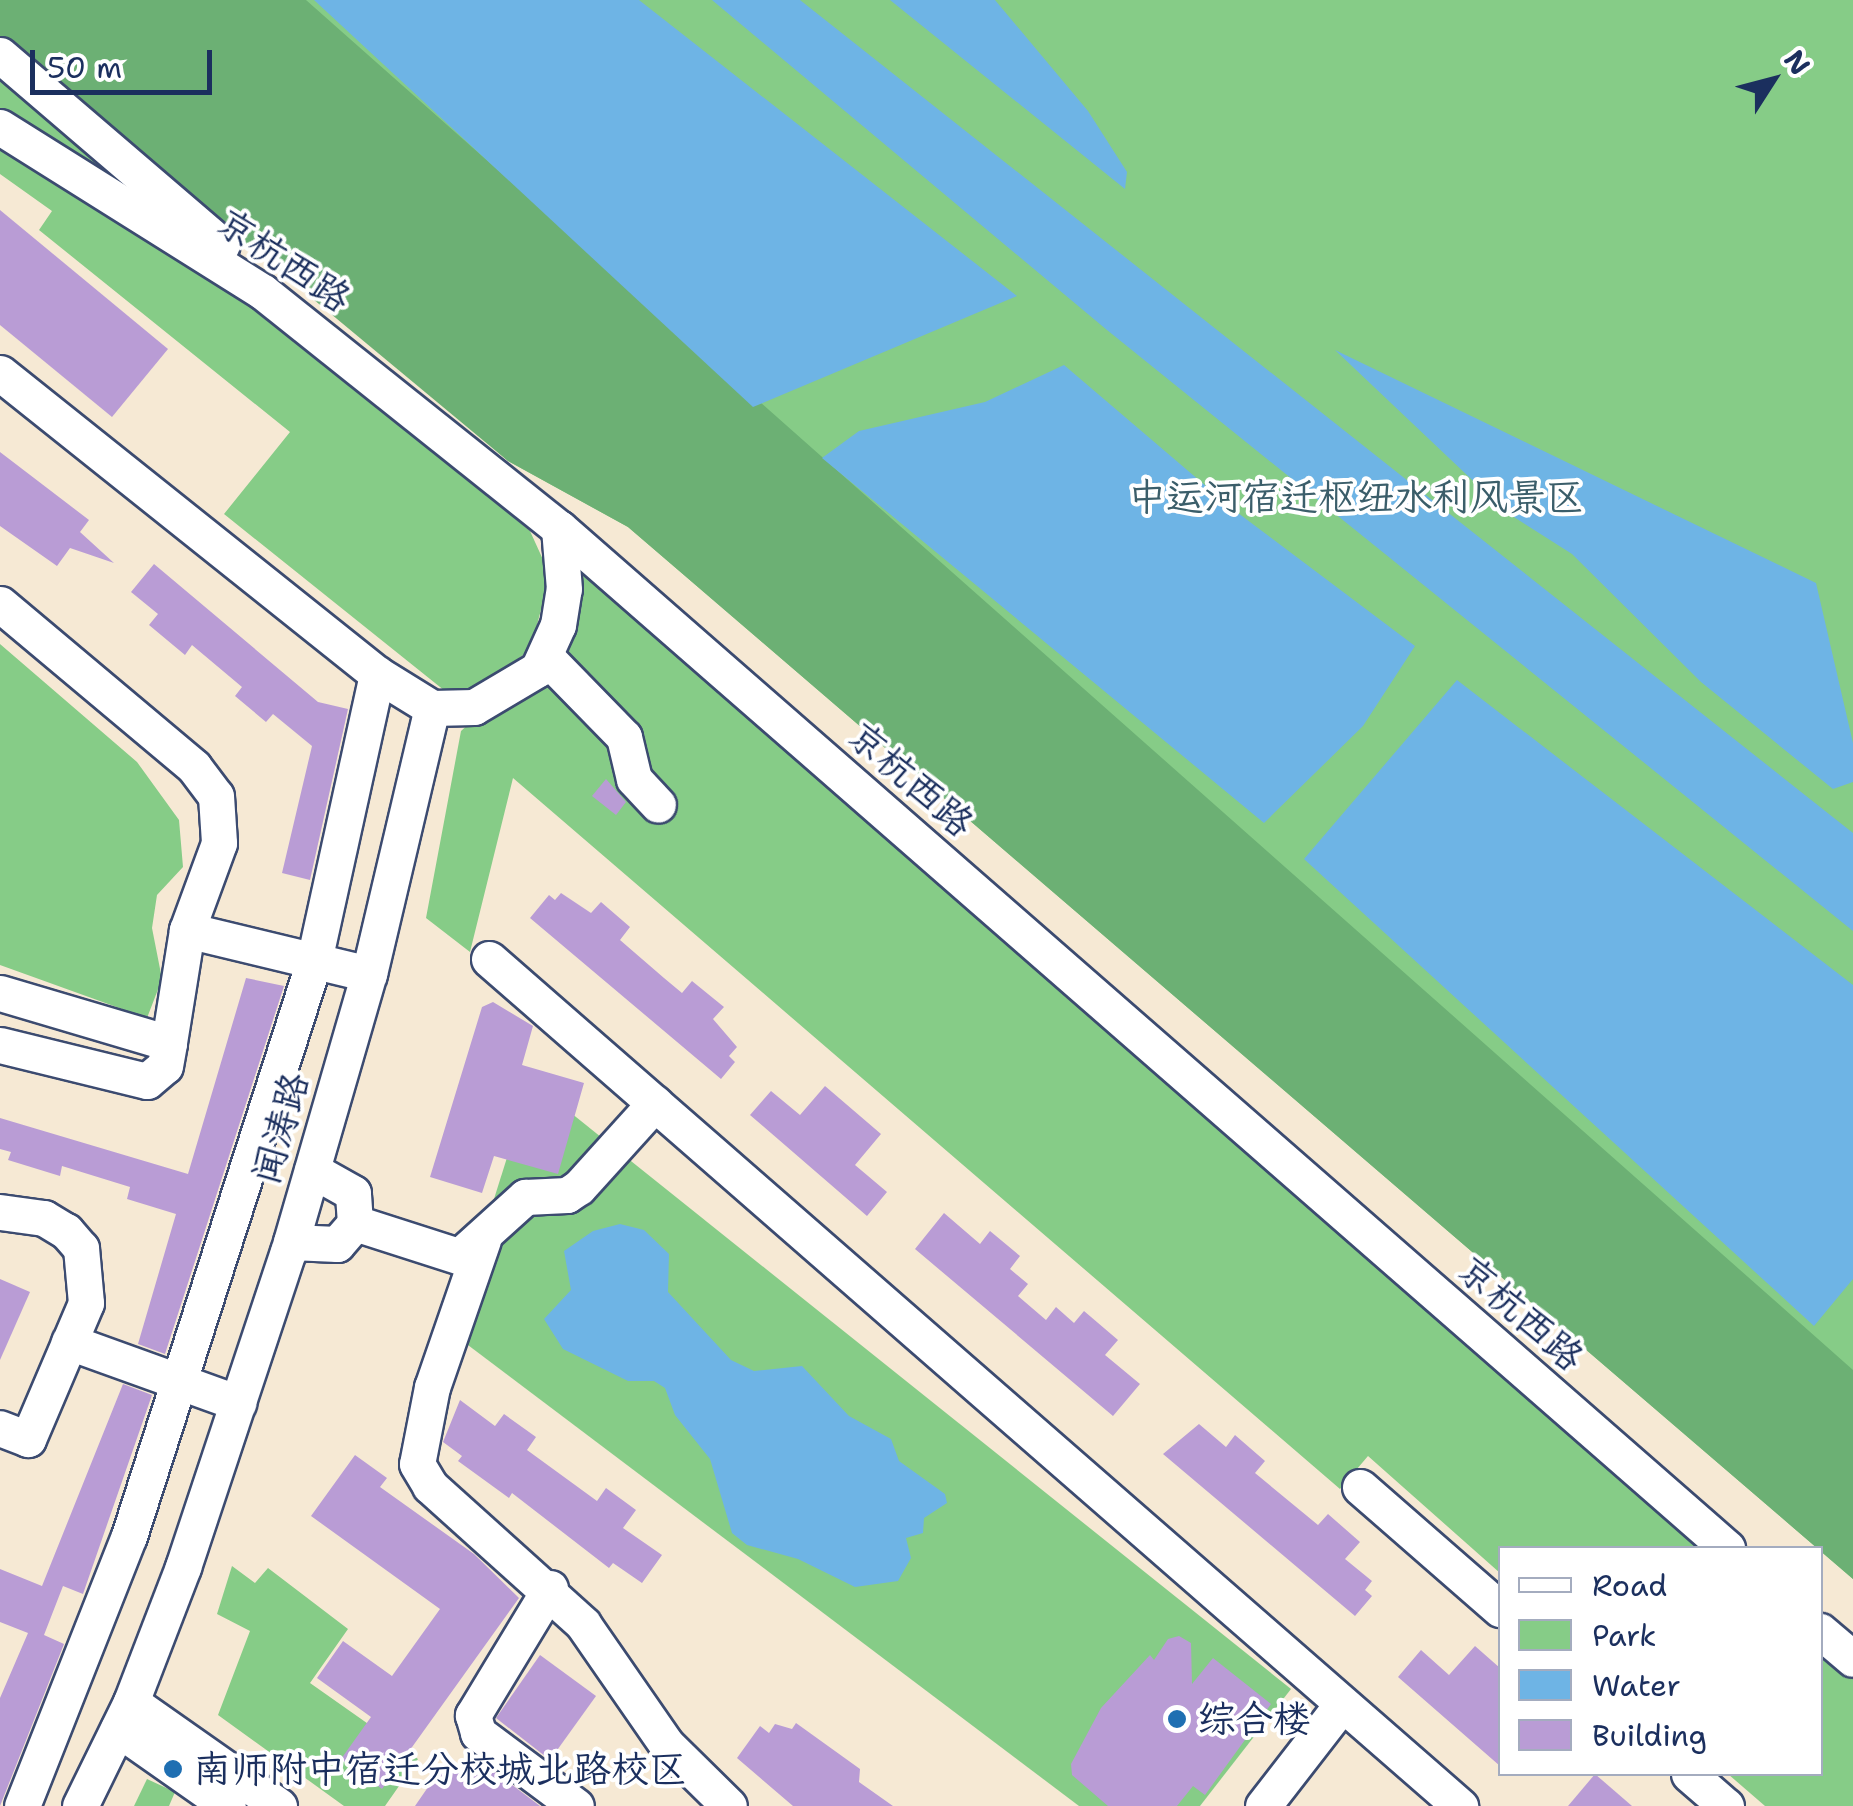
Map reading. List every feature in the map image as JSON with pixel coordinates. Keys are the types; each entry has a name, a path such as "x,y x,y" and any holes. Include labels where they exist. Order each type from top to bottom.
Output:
{"street":[{"path":"0,55 347,354"},
{"name":"京杭西路","path":"0,127 263,292 347,354 559,528 1724,1546"},
{"path":"0,373 377,674 432,708 474,707 498,696 545,656 564,588 559,528"},
{"path":"0,604 194,767 216,796 219,844 187,930 165,1066 148,1081 0,1046"},
{"path":"545,656 624,736 634,778 658,804"},
{"path":"22,1806 129,1536 314,961 377,674"},
{"name":"闻涛路","path":"80,1806 124,1716 238,1403 291,1242 369,974 432,708"},
{"path":"187,930 369,974"},
{"path":"488,958 1460,1806"},
{"path":"0,992 170,1042"},
{"path":"655,1104 579,1187 567,1195 519,1183 470,1248 462,1300 418,1435 417,1464 430,1486 550,1588 584,1624 666,1744 729,1806"},
{"path":"291,1242 337,1244 355,1223 357,1203 349,1188 312,1170"},
{"path":"0,1212 44,1218 80,1248 86,1303 28,1439 0,1428"},
{"path":"355,1223 470,1248"},
{"path":"69,1342 238,1403"},
{"path":"1360,1487 1498,1607"},
{"path":"550,1588 473,1715 478,1732 576,1806"},
{"path":"1823,1634 1853,1659"},
{"path":"1263,1806 1342,1704"},
{"path":"124,1716 228,1806"},
{"path":"124,1716 279,1806"},
{"path":"1691,1776 1726,1806"}],"green space":[{"name":"中运河宿迁枢纽水利风景区","path":"0,0 1853,0 1853,1579 1823,1553 1823,1546 1815,1546 628,527 508,461"},
{"path":"0,0 306,0 1853,1370 1853,1579 1823,1553 1823,1546 1815,1546 628,527 508,461 0,39"},
{"path":"0,70 227,257 0,119"},
{"path":"0,147 320,352 530,531 550,575 531,648 495,679 450,695 224,514 290,432 39,230 52,211 0,174"},
{"path":"581,573 1702,1546 1498,1546 1498,1571 1368,1456 1340,1489 513,778 470,952 426,918 461,731 572,631"},
{"path":"0,644 137,762 179,820 183,867 157,895 152,928 162,979 147,1018 0,965"},
{"path":"531,1081 1291,1689 1200,1806 1079,1806 452,1333"},
{"path":"232,1566 255,1583 268,1568 348,1629 310,1683 418,1759 385,1806 344,1806 218,1715 250,1631 217,1614"},
{"path":"1823,1651 1853,1678 1853,1806 1765,1806 1730,1776 1823,1776"},
{"path":"147,1779 175,1792 169,1806 134,1806"}],"water":[{"path":"314,0 639,0 1017,296 753,407"},
{"path":"712,0 800,0 1853,833 1853,931 1107,330"},
{"path":"890,0 995,0 1088,111 1127,172 1125,189"},
{"path":"1335,350 1816,583 1853,743 1853,782 1833,789 1701,682 1572,554 1506,512"},
{"path":"1064,365 1234,510 1415,646 1363,726 1264,823 822,458 859,431 985,402"},
{"path":"1457,680 1853,985 1853,1279 1814,1326 1304,859"},
{"path":"620,1224 644,1230 669,1254 668,1292 731,1360 754,1371 802,1366 849,1416 891,1439 899,1461 945,1494 947,1503 924,1518 923,1533 906,1538 911,1558 898,1581 855,1587 798,1559 747,1545 732,1533 710,1459 675,1415 665,1388 654,1381 628,1381 563,1349 544,1319 571,1290 564,1251 593,1231"}],"building":[{"path":"0,210 168,349 112,417 0,325"},
{"path":"0,452 89,520 80,532 114,563 70,548 57,566 0,526"},
{"path":"154,564 318,702 348,709 310,880 282,873 312,746 273,714 266,722 235,696 242,687 192,645 185,655 149,625 158,614 131,592"},
{"path":"606,779 626,802 616,815 592,796"},
{"path":"561,893 591,913 601,902 630,927 620,940 664,978 682,993 692,981 724,1007 713,1019 737,1047 729,1056 735,1062 721,1079 530,918 549,895 555,900"},
{"path":"246,978 284,986 165,1354 138,1344 176,1214 127,1199 130,1187 62,1166 60,1176 8,1160 11,1152 0,1149 0,1118 188,1174"},
{"path":"493,1002 533,1026 522,1065 584,1083 558,1174 494,1156 482,1193 430,1177 482,1007"},
{"path":"825,1086 881,1134 855,1165 887,1192 867,1216 750,1115 771,1091 800,1115"},
{"path":"944,1213 980,1244 990,1231 1020,1256 1010,1269 1028,1284 1018,1296 1046,1320 1056,1307 1074,1323 1084,1311 1118,1340 1105,1355 1140,1384 1113,1416 915,1249"},
{"path":"0,1279 30,1292 0,1360"},
{"path":"123,1384 152,1395 83,1594 63,1586 44,1635 64,1644 0,1806 0,1698 28,1633 0,1622 0,1569 42,1586"},
{"path":"460,1400 495,1426 504,1414 536,1437 527,1450 597,1501 606,1488 636,1510 623,1528 662,1555 642,1583 613,1563 609,1568 512,1493 509,1498 458,1461 462,1456 443,1442"},
{"path":"1199,1424 1226,1447 1235,1435 1265,1461 1255,1473 1318,1525 1328,1514 1360,1542 1345,1559 1372,1581 1365,1590 1372,1596 1355,1616 1163,1454"},
{"path":"355,1455 387,1478 380,1487 474,1554 519,1598 382,1789 341,1759 371,1717 317,1678 343,1641 392,1676 440,1609 311,1516"},
{"name":"综合楼","path":"1179,1636 1191,1643 1192,1684 1213,1658 1271,1704 1205,1795 1193,1786 1177,1806 1108,1806 1072,1775 1071,1764 1101,1708 1150,1655 1154,1660 1168,1639"},
{"path":"1475,1646 1498,1666 1498,1764 1398,1677 1421,1650 1449,1675"},
{"path":"540,1655 596,1696 550,1760 496,1718"},
{"path":"796,1723 860,1769 859,1782 893,1806 793,1806 737,1758 760,1726 769,1733 775,1724 792,1729"},
{"path":"446,1761 479,1770 483,1763 540,1806 415,1806"},
{"path":"1597,1776 1632,1806 1568,1806"}],"place":[{"name":"综合楼","path":"1177,1719"},
{"name":"南师附中宿迁分校城北路校区","path":"173,1769"}]}
